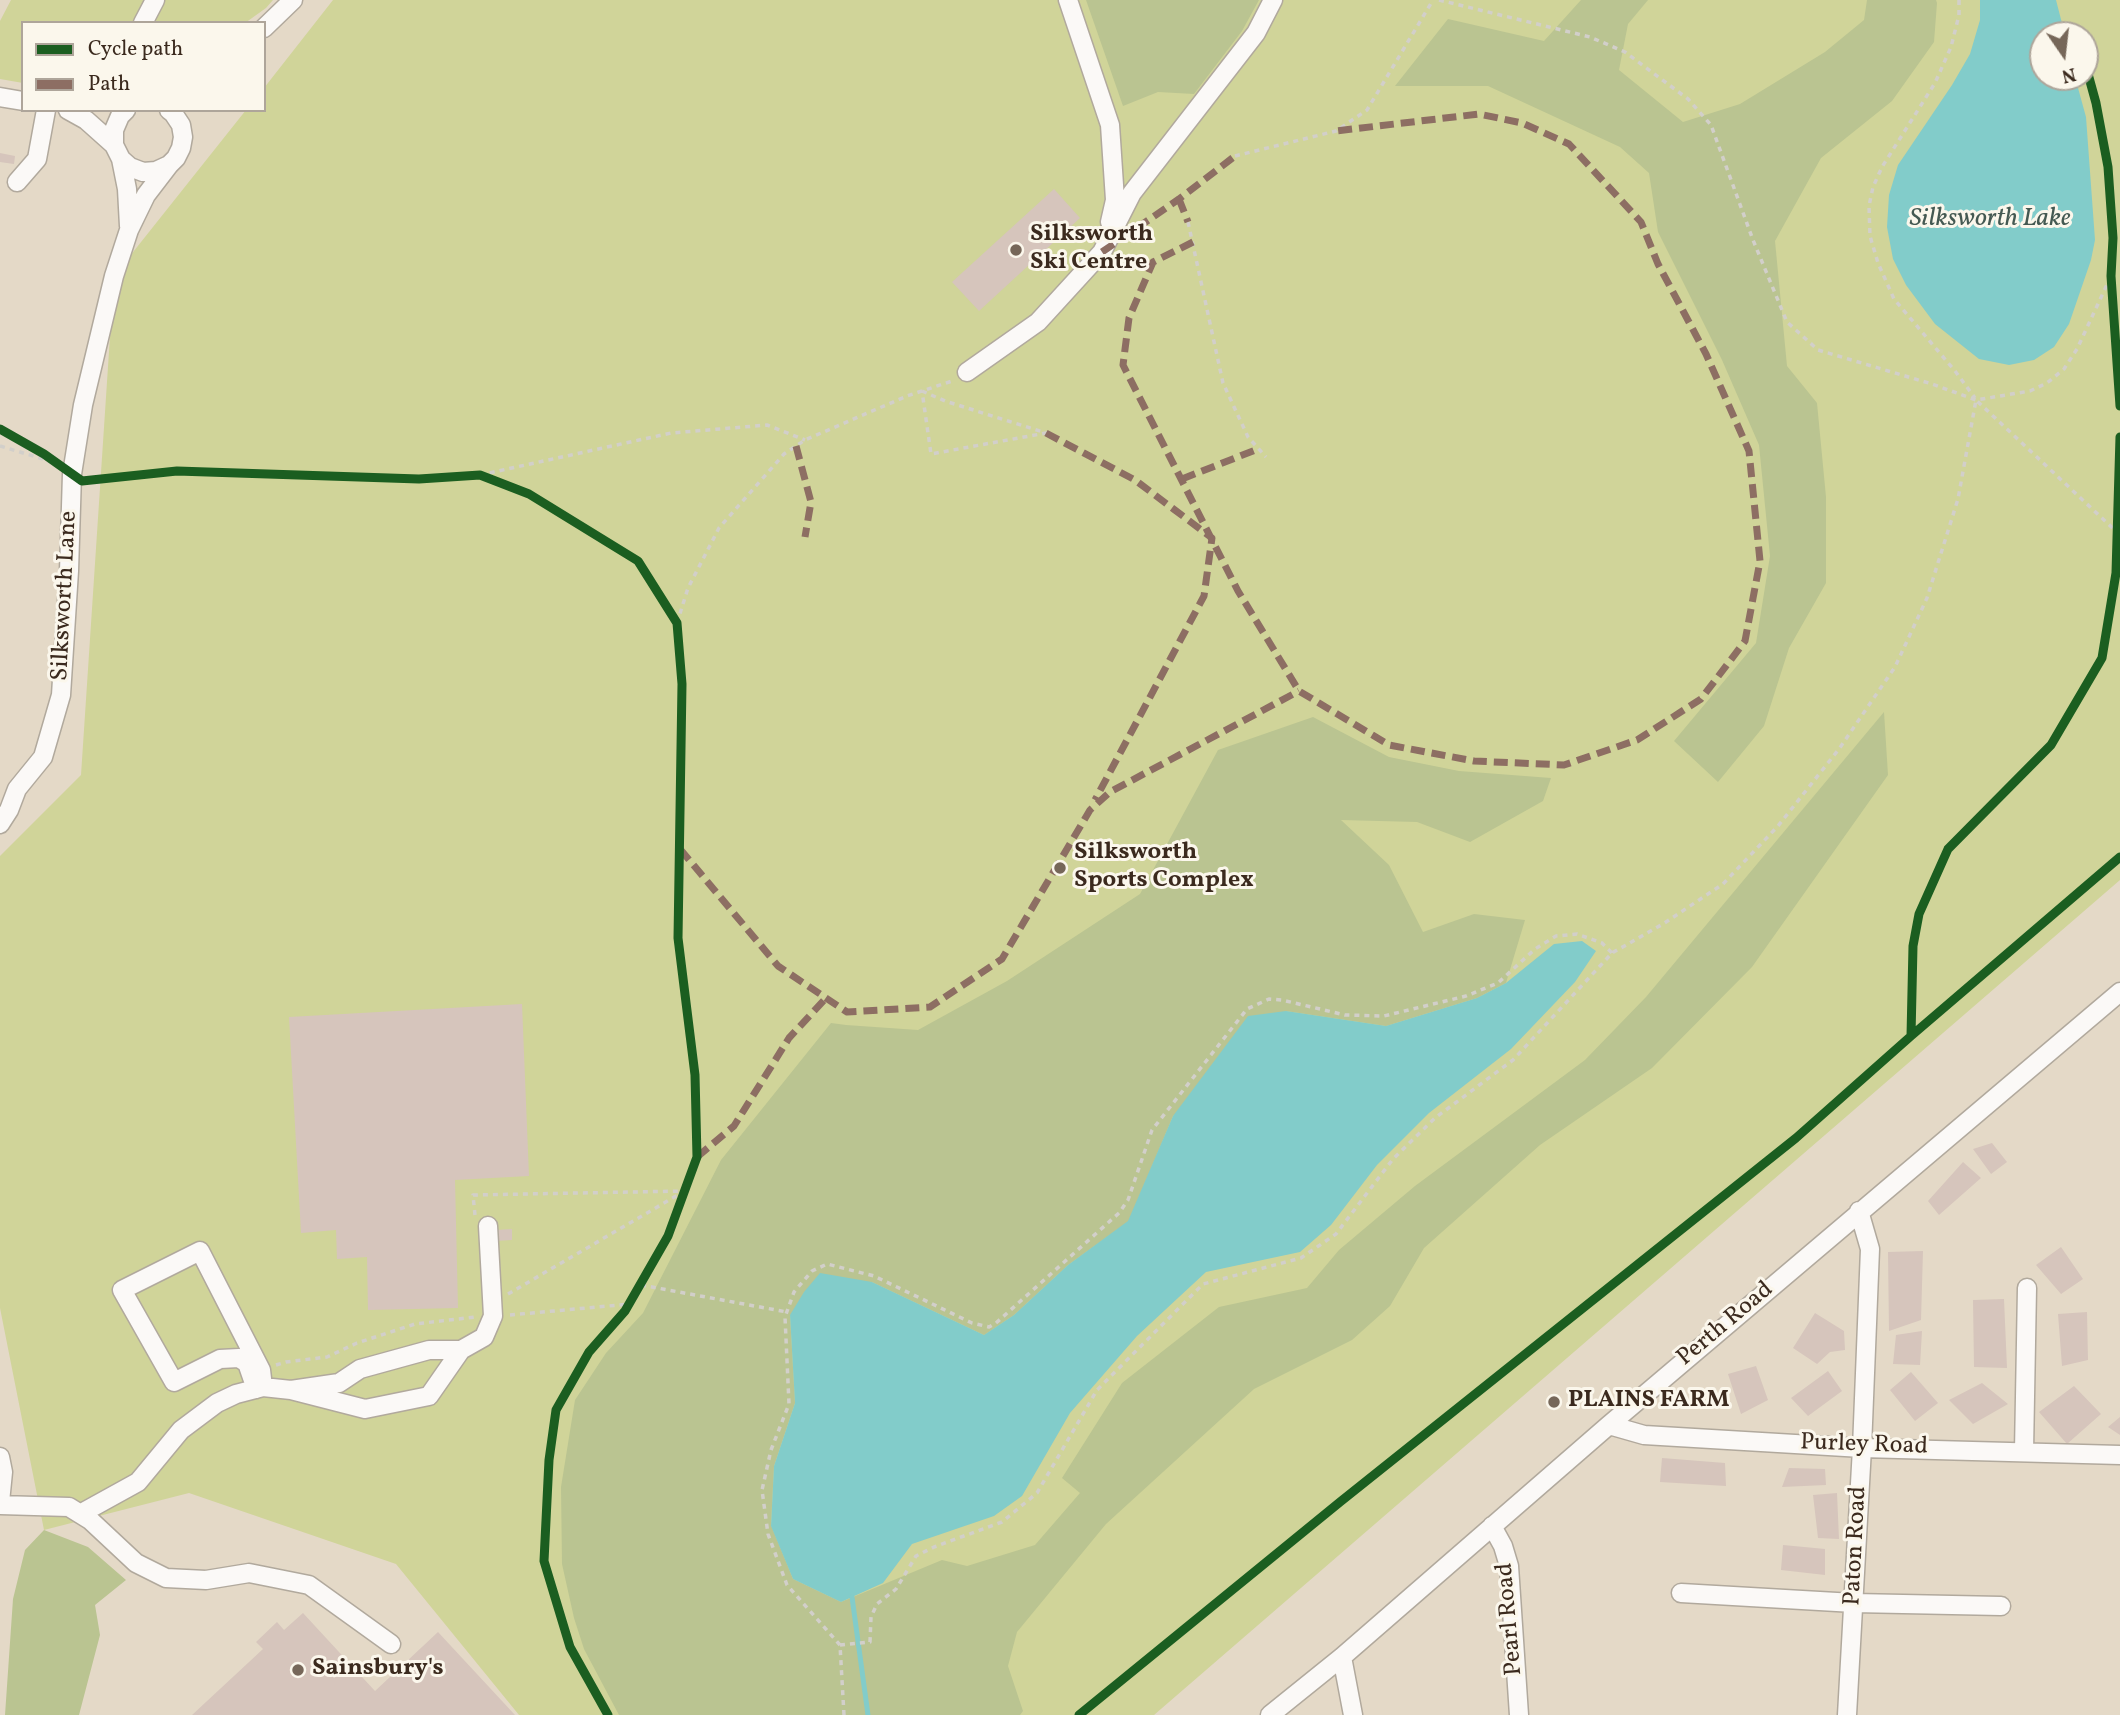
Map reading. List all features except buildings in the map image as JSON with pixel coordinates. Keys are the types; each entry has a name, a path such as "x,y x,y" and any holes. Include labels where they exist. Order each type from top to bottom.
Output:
{"street":[{"path":"144,21 155,0"},
{"path":"266,26 293,0"},
{"path":"1068,0 1110,125 1115,200 1102,252"},
{"path":"967,372 1038,322 1102,252 1132,193 1256,33 1273,0"},
{"path":"0,97 21,101"},
{"path":"17,182 37,159 46,112"},
{"path":"72,112 86,120 130,167 143,172 156,171 169,165"},
{"name":"Silksworth Lane","path":"124,112 114,130 127,189 129,230"},
{"name":"Silksworth Lane","path":"0,824 9,810 8,791 43,757 61,695 72,474 86,392 114,276 129,230 146,195 181,148 184,118"},
{"name":"Perth Road","path":"1270,1715 1342,1657 1859,1211 2120,992"},
{"name":"Paton Road","path":"1847,1715 1870,1249 1859,1211"},
{"path":"80,1514 138,1482 181,1430 217,1403 260,1382 365,1409 429,1396 461,1350 484,1337 493,1310 488,1226"},
{"path":"200,1251 260,1382 247,1363 239,1358 219,1359 174,1382 122,1290 200,1251"},
{"path":"2024,1451 2027,1288"},
{"path":"291,1390 339,1383 360,1369 429,1350 461,1350"},
{"name":"Purley Road","path":"1609,1425 1644,1435 1862,1448 2120,1455"},
{"path":"0,1457 3,1472 0,1503 69,1507 90,1520 136,1563 166,1578 206,1580 249,1573 270,1575 309,1585 391,1644"},
{"name":"Pearl Road","path":"1492,1525 1503,1546 1509,1566 1519,1715"},
{"path":"1681,1593 1854,1603 2001,1606"},
{"path":"1342,1657 1353,1715"}],"path":[{"path":"1235,156 1336,131 1367,110 1433,0"},
{"path":"1439,0 1590,37 1625,52 1688,99 1711,125 1787,323 1818,350 1933,384 1976,400 2030,391 2047,383 2064,369 2077,349 2111,276"},
{"path":"1959,0 1959,15 1951,47 1935,83 1882,167 1873,187 1869,206 1870,236 1878,264 1894,299 1955,370 1976,400 2118,537"},
{"path":"1188,222 1223,383 1248,437 1266,457"},
{"path":"2112,264 2113,303"},
{"path":"678,635 677,623 688,589 719,528 784,454 805,440 952,381 967,372"},
{"path":"922,391 945,401 1046,433 931,454 922,391"},
{"path":"839,1645 870,1642 871,1617 877,1604 896,1589 916,1556 1002,1522 1037,1493 1097,1391 1203,1284 1301,1258 1336,1234 1393,1159 1435,1118 1513,1060 1612,953 1663,924 1723,884 1778,826 1839,749 1895,667 1927,598 1958,499 1976,400"},
{"path":"468,475 480,475 671,433 767,425 805,440"},
{"path":"22,442 53,462"},
{"path":"0,446 53,462"},
{"path":"480,475 492,480"},
{"path":"2117,518 2118,537"},
{"path":"670,612 677,623"},
{"path":"845,1715 839,1645 787,1585 768,1534 762,1490 771,1450 789,1404 785,1317 798,1287 812,1271 827,1264 874,1276 972,1324 996,1324 1119,1213 1128,1200 1152,1130 1247,1009 1269,999 1345,1015 1384,1016 1466,996 1498,983 1535,949 1556,936 1577,934 1602,943 1612,953"},
{"path":"681,1202 689,1180"},
{"path":"488,1226 476,1224 473,1195 685,1191"},
{"path":"493,1310 685,1191"},
{"path":"260,1382 286,1362 327,1357 357,1343 415,1324 467,1317 493,1310 628,1308 648,1273"},
{"path":"641,1285 787,1312"}],"green space":[{"path":"11,0 273,0 248,21 21,21 21,83 0,79 0,21"},
{"name":"Silksworth Sports Complex","path":"333,0 2120,0 2120,880 1154,1715 519,1715 396,1564 189,1493 44,1530 0,1308 0,856 81,775 114,276 244,112 266,112 266,85"},
{"path":"1086,0 1259,0 1242,31 1194,94 1158,92 1123,106"},
{"path":"1581,0 1648,0 1628,24 1619,70 1683,122 1740,104 1825,52 1864,20 1867,0 1936,0 1937,3 1934,42 1892,101 1821,158 1775,241 1787,366 1817,403 1826,497 1826,583 1789,648 1764,726 1718,782 1674,741 1756,643 1770,556 1759,445 1722,360 1658,232 1649,173 1620,147 1488,86 1395,86 1448,19 1544,41"},
{"path":"1884,712 1888,775 1752,967 1652,1068 1540,1145 1424,1248 1390,1306 1352,1340 1254,1389 1106,1524 1017,1632 1008,1666 1023,1711 1020,1715 619,1715 584,1649 562,1564 561,1487 575,1400 606,1353 643,1313 721,1160 831,1023 918,1030 1007,981 1140,894 1218,750 1313,717 1389,757 1459,771 1551,778 1543,801 1470,842 1417,822 1341,820 1389,865 1423,932 1474,914 1525,920 1506,983 1477,998 1386,1026 1286,1011 1173,1116 1129,1221 1068,1265 1014,1315 984,1335 872,1282 790,1315 795,1403 774,1466 771,1525 793,1579 841,1602 942,1560 967,1566 1035,1545 1080,1493 1062,1478 1122,1383 1219,1307 1307,1288 1339,1250 1415,1186 1585,1060 1646,997"},
{"path":"44,1530 88,1547 126,1580 95,1605 100,1635 79,1715 5,1715 13,1599 25,1550"}],"water":[{"name":"Silksworth Lake","path":"1980,0 2056,0 2061,21 2029,21 2029,91 2079,91 2086,117 2095,240 2091,260 2069,324 2054,347 2034,360 2009,365 1979,359 1935,324 1906,285 1893,259 1887,227 1889,195 1898,165 1970,54 1980,20"},
{"path":"1582,941 1596,951 1575,982 1511,1049 1429,1113 1377,1165 1331,1225 1300,1252 1206,1272 1137,1336 1070,1413 1022,1496 994,1516 912,1544 883,1583 841,1602 793,1579 771,1526 774,1466 795,1403 790,1315 820,1273 872,1282 984,1335 1014,1315 1068,1265 1128,1221 1173,1116 1248,1016 1286,1011 1386,1026 1477,998 1506,983 1554,944"}],"waterway":[{"path":"852,1597 868,1715"}],"marked path":[{"path":"1193,242 1153,262 1129,318 1123,365 1238,591 1299,691 1389,745 1474,761 1564,765 1637,740 1701,699 1745,641 1760,561 1749,451 1706,354 1658,264 1641,222 1569,144 1522,123 1479,114 1336,131"},
{"path":"1102,252 1235,156"},
{"path":"1179,199 1188,222"},
{"path":"1046,433 1135,480 1212,538 1204,596 1095,800"},
{"path":"796,446 811,502 805,537"},
{"path":"1182,479 1258,449"},
{"path":"680,849 778,966 847,1012 930,1007 1002,959 1090,810 1110,792 1299,691"},
{"path":"697,1157 734,1126 789,1038 826,998"}],"cycle path":[{"path":"2093,91 2108,167 2113,238 2111,276 2120,406"},
{"path":"0,429 44,454 82,481 177,471 419,479 480,475 529,494 638,561 677,623 682,684 678,938 695,1075 697,1157 668,1236 625,1311 589,1352 556,1410 549,1460 544,1561 570,1647 608,1715"},
{"path":"1911,1036 1913,946 1919,914 1948,849 2051,745 2102,658 2116,573 2120,437"},
{"path":"1079,1715 1340,1502 1796,1138 2120,857"}],"place":[{"name":"Silksworth Ski Centre","path":"1016,250"},
{"name":"Silksworth Sports Complex","path":"1060,868"},
{"name":"PLAINS FARM","path":"1554,1402"},
{"name":"Sainsbury's","path":"298,1670"}]}
